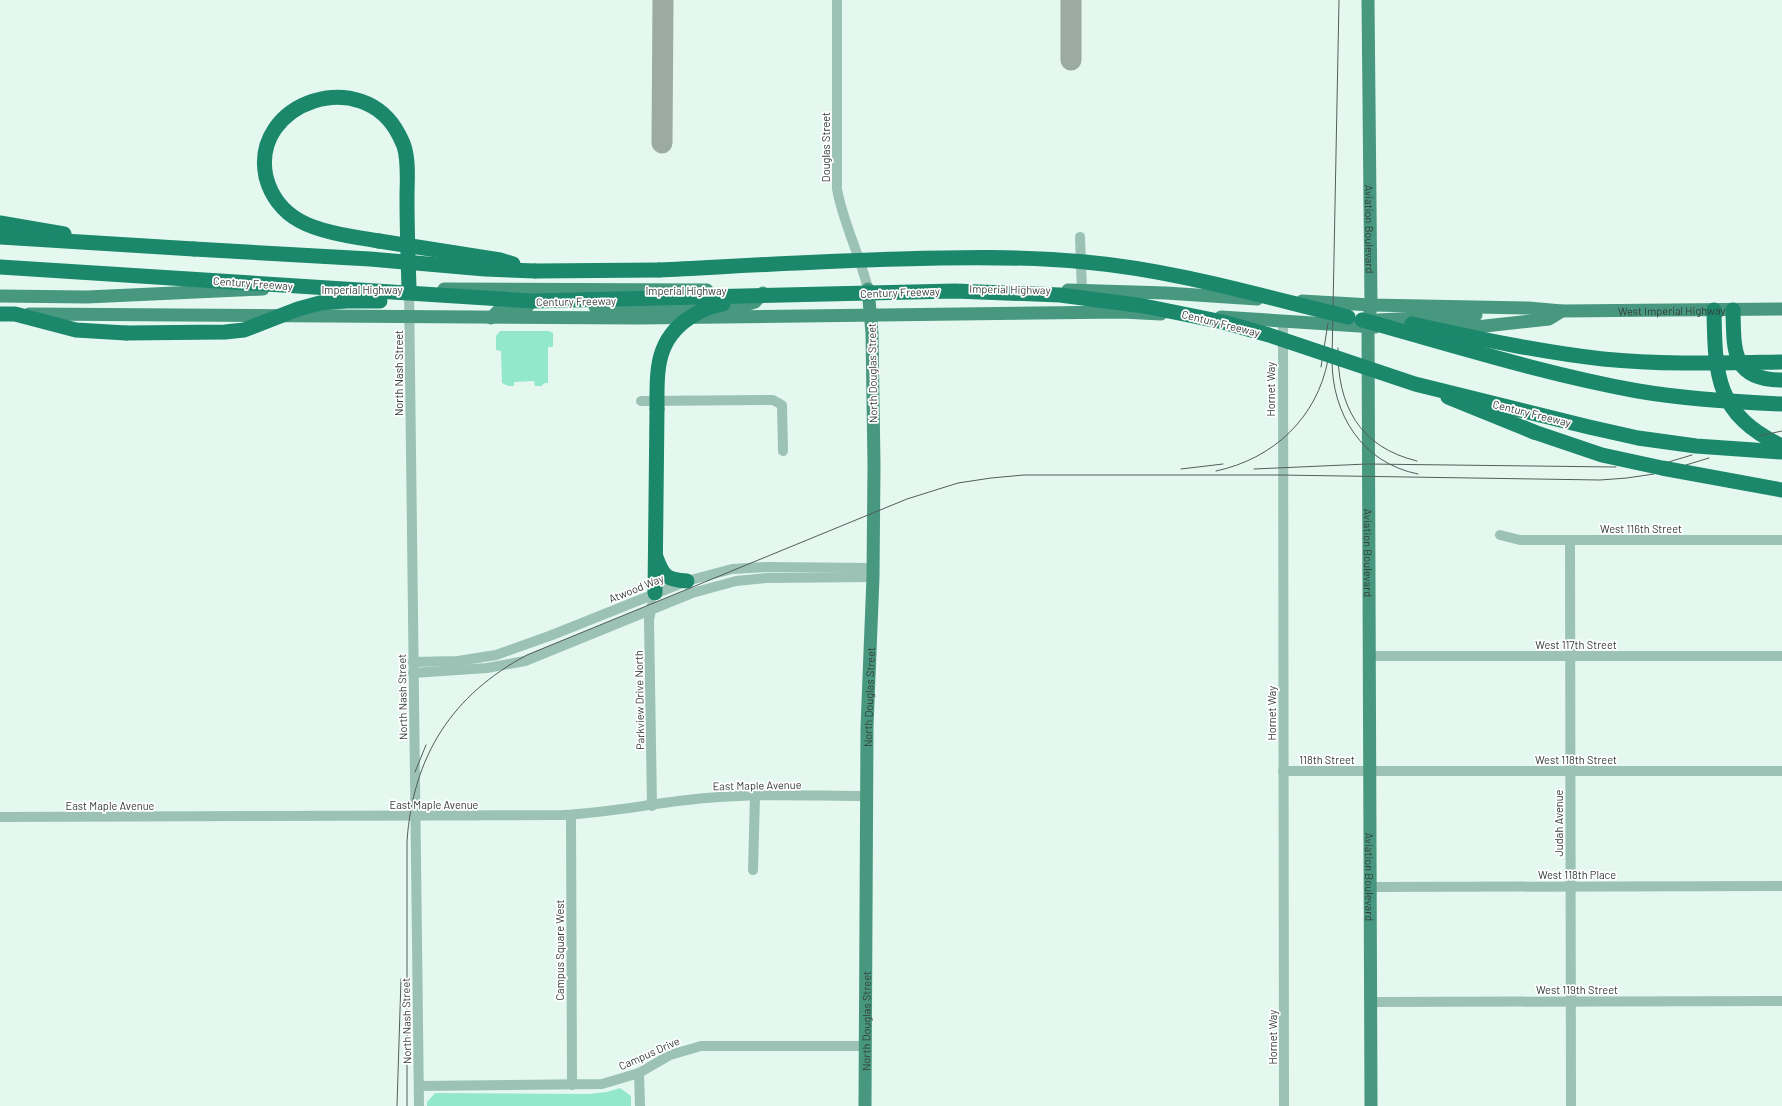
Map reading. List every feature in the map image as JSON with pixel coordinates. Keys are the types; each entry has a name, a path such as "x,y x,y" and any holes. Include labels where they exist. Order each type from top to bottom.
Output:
{"highway":[{"path":"409,288 406,168 404,146 394,126 382,112 367,103 348,98 329,97 308,103 293,111 279,124 269,139 265,155 265,170 268,186 276,200 287,212 300,221 318,228 352,237 500,260 534,271"},
{"path":"0,223 57,232 91,243"},
{"path":"0,237 370,259 485,269 534,271 659,270 834,261 940,258 1036,258 1087,262 1158,272 1211,284 1560,375 1603,384 1682,397 1782,404"},
{"name":"Century Freeway","path":"0,267 532,301 772,293 955,291 1060,295 1104,300 1177,312 1223,322 1269,335 1415,384 1575,424 1638,438 1696,446 1782,448"},
{"path":"655,593 654,567 656,556 657,380 659,361 663,348 679,325 703,308 772,293"},
{"path":"0,314 15,314 76,330 126,333 225,332 244,330 298,309 320,303 347,301 532,301"},
{"path":"1714,310 1717,371 1730,405 1745,423 1760,435 1782,448"},
{"path":"1733,310 1736,355 1743,368 1751,375 1762,378 1782,380"},
{"path":"1365,324 1399,322 1511,345 1604,359 1697,364 1782,362"},
{"path":"1415,384 1534,432 1602,455 1662,468 1782,490"},
{"path":"656,556 661,570 666,576 672,580 687,581"}],"main road":[{"name":"Aviation Boulevard","path":"1368,0 1371,305 1365,324 1371,771 1371,1106"},
{"name":"Imperial Highway","path":"0,296 87,297 271,289 409,288 772,293 868,289 1082,291 1371,305"},
{"name":"North Douglas Street","path":"865,1106 867,727 873,573 874,465 872,315 868,289"},
{"path":"15,314 410,316 491,318 739,306 755,302 772,293"},
{"path":"1078,313 1091,303 1182,300 1209,296"},
{"name":"West Imperial Highway","path":"1371,305 1528,308 1562,311 1782,309"},
{"path":"638,312 872,315 1122,312 1365,324 1378,320 1513,314 1528,308"},
{"name":"West Imperial Highway","path":"1365,324 1456,327 1549,319 1562,311"}],"street":[{"name":"Douglas Street","path":"836,0 837,189 841,210 864,272 868,289"},
{"path":"1080,237 1082,291"},
{"name":"North Nash Street","path":"409,288 419,1106"},
{"path":"638,290 638,312"},
{"name":"Hornet Way","path":"1283,321 1284,1106"},
{"path":"641,401 773,400 782,405 783,452"},
{"name":"West 116th Street","path":"1500,535 1520,540 1782,540"},
{"name":"Judah Avenue","path":"1570,540 1571,1106"},
{"name":"Atwood Way","path":"413,662 458,661 496,655 552,635 687,581 732,569 751,567 873,573"},
{"path":"413,673 487,668 525,661 692,593 717,586 750,579 873,573"},
{"name":"Parkview Drive North","path":"652,806 649,620 655,593"},
{"name":"West 117th Street","path":"1370,656 1782,656"},
{"name":"118th Street","path":"1283,771 1371,771"},
{"name":"West 118th Street","path":"1371,771 1782,771"},
{"path":"753,870 755,796"},
{"name":"East Maple Avenue","path":"0,817 571,815 609,812 704,798 755,796 867,796"},
{"name":"Campus Square West","path":"571,815 572,1085"},
{"name":"West 118th Place","path":"1371,887 1782,886"},
{"name":"West 119th Street","path":"1371,1002 1782,1001"},
{"name":"Campus Drive","path":"419,1086 602,1084 639,1073 670,1055 701,1046 865,1046"},
{"path":"639,1073 640,1106"}],"green space":[{"path":"500,331 549,331 553,333 553,347 548,347 548,383 541,386 535,386 534,381 514,382 514,386 508,386 502,383 501,351 496,350 496,336"},
{"path":"620,1088 631,1096 631,1106 427,1106 427,1102 435,1093 589,1094 607,1092"}],"taxiway":[{"path":"662,143 663,0"},
{"path":"1071,0 1071,60"}],"tram line":[{"path":"1339,0 1332,360 1333,380 1344,417 1354,433 1366,447 1381,459 1398,468 1418,474"},
{"path":"1321,367 1328,323"},
{"path":"1338,348 1342,388 1347,405 1355,421 1366,434 1380,445 1397,454 1417,461"},
{"path":"1216,471 1237,465 1256,457 1274,446 1289,433 1303,417 1314,400 1322,381 1328,360"},
{"path":"1759,436 1782,431"},
{"path":"1665,463 1692,455"},
{"path":"1686,465 1709,458"},
{"path":"1181,469 1223,464"},
{"path":"1254,469 1367,464 1616,467"},
{"path":"407,1106 407,841 411,810 418,782 428,755 441,731 458,709 477,689 501,671 527,655 907,499 958,483 1024,475 1280,475 1600,480 1654,474"},
{"path":"415,772 426,745"},
{"path":"397,1106 401,979"}]}
